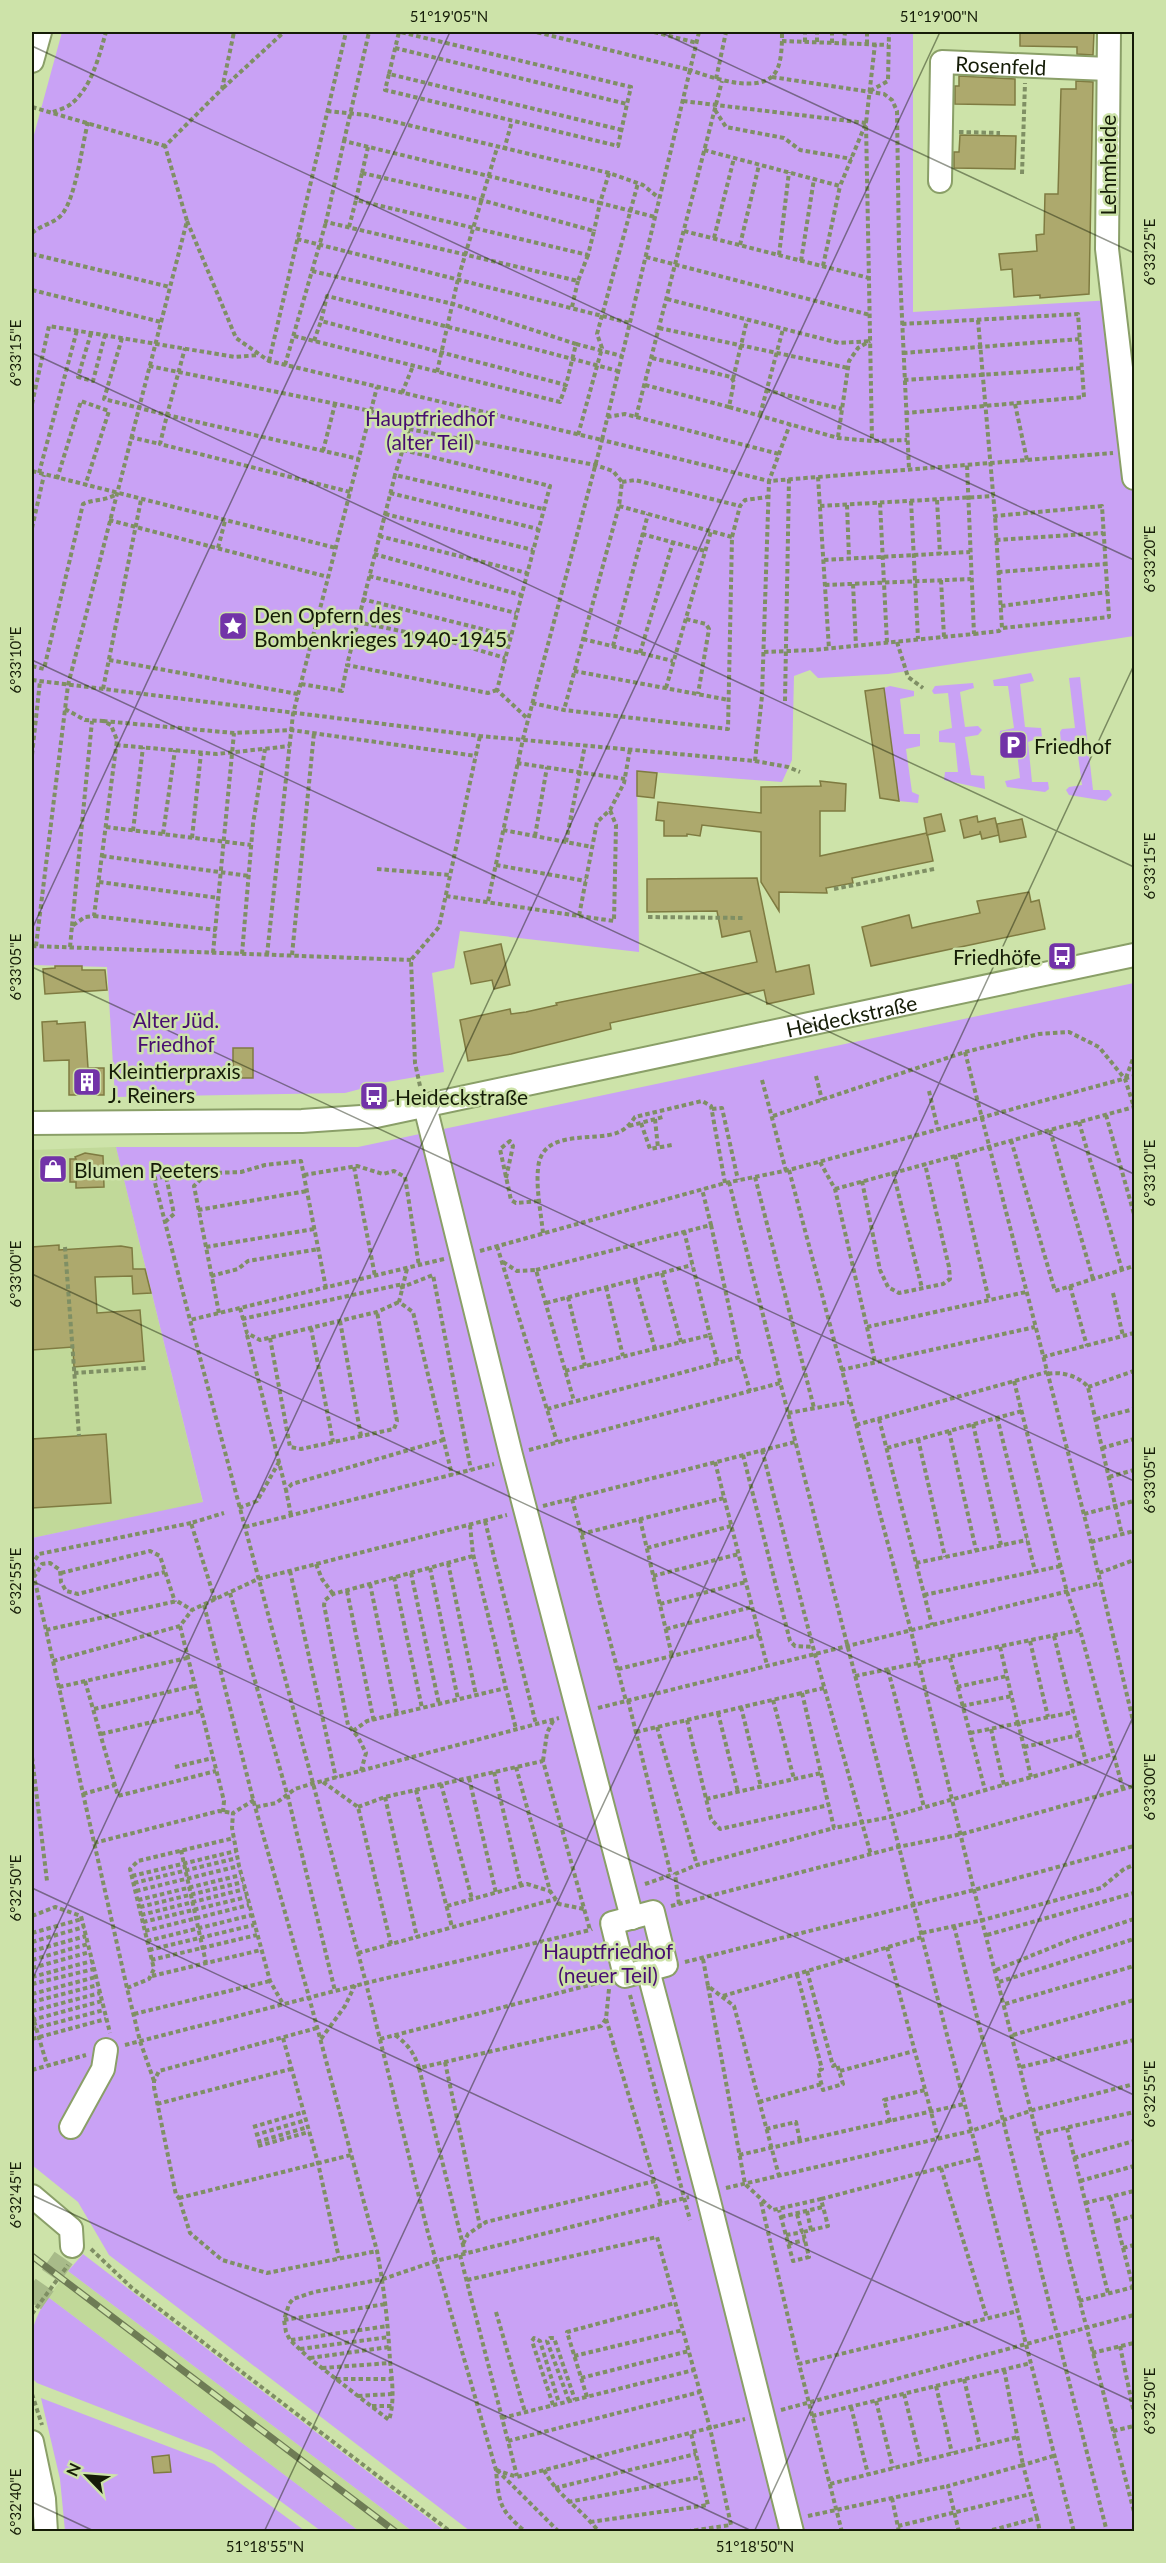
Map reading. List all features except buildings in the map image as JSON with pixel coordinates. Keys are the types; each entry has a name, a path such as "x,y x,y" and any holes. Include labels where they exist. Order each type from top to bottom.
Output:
{"street":[{"name":"Lehmheide","path":"1108,32 1107,249 1125,325 1134,478"},
{"path":"32,61 36,35"},
{"name":"Rosenfeld","path":"940,181 942,62 1108,69"},
{"name":"Heideckstraße","path":"32,1123 336,1120 376,1116 1134,955"},
{"path":"425,1106 460,1255 527,1510 564,1716 622,1921 625,1976 657,1968"},
{"path":"622,1921 657,1968 707,2193 790,2526"},
{"path":"71,2127 103,2069 110,2049"},
{"path":"32,2196 71,2229 77,2248"},
{"path":"32,2442 44,2499 46,2532"}],"path":[{"path":"52,112 70,105 86,85 97,63 106,32"},
{"path":"222,89 234,32"},
{"path":"165,146 284,32"},
{"path":"269,361 346,32"},
{"path":"285,365 326,222 369,32"},
{"path":"400,32 632,87 618,146 385,90 395,48 400,32"},
{"path":"536,32 690,70 722,81 748,83 768,80 777,72 782,32"},
{"path":"654,32 670,34 697,43"},
{"path":"488,901 517,763 602,440 699,32"},
{"path":"716,79 726,32"},
{"path":"805,32 805,42"},
{"path":"817,32 817,42"},
{"path":"832,32 832,43"},
{"path":"844,43 845,32"},
{"path":"867,32 867,44"},
{"path":"869,91 888,81 889,32"},
{"path":"782,41 888,45"},
{"path":"872,441 866,123 875,44"},
{"path":"395,48 627,104"},
{"path":"1022,174 1025,65"},
{"path":"389,74 622,130"},
{"path":"772,77 885,94 892,100 897,111 902,324 909,469"},
{"path":"636,417 722,81"},
{"path":"683,101 715,108 866,123"},
{"path":"32,106 165,146"},
{"path":"715,108 720,121 726,127 784,138 800,150 852,159"},
{"path":"327,111 366,115 504,150 609,173 638,183 659,198"},
{"path":"504,150 512,121"},
{"path":"32,233 45,223 57,220 70,200 88,122"},
{"path":"822,266 840,186 866,123"},
{"path":"941,131 1000,133"},
{"path":"344,141 655,217"},
{"path":"165,146 188,221 236,338 269,361 769,481 1132,452"},
{"path":"349,226 368,147"},
{"path":"437,372 458,279 497,148"},
{"path":"704,150 840,186"},
{"path":"714,238 734,158"},
{"path":"740,245 759,165"},
{"path":"779,255 789,172"},
{"path":"362,173 481,200 594,231"},
{"path":"572,307 609,173"},
{"path":"801,261 814,179"},
{"path":"578,435 602,351 597,334 638,183"},
{"path":"356,200 588,255"},
{"path":"188,221 130,437 68,685 34,946 411,960"},
{"path":"326,222 578,281"},
{"path":"684,231 869,278"},
{"path":"297,239 630,323"},
{"path":"32,254 170,287"},
{"path":"646,257 870,315"},
{"path":"312,271 453,304 576,344 622,356"},
{"path":"32,290 161,322"},
{"path":"314,341 327,296 618,371"},
{"path":"667,299 839,343 871,341"},
{"path":"902,324 1078,314 1084,397 906,413"},
{"path":"729,407 747,320"},
{"path":"978,320 992,463 1002,628"},
{"path":"321,321 566,385"},
{"path":"32,405 49,326 235,357 259,354"},
{"path":"659,328 848,368"},
{"path":"760,415 783,329"},
{"path":"39,473 77,330"},
{"path":"91,333 78,377 93,381 105,335"},
{"path":"294,336 560,402 576,344"},
{"path":"122,338 104,399 359,459"},
{"path":"903,353 1080,339"},
{"path":"838,438 849,361 858,348 871,341"},
{"path":"160,444 185,348"},
{"path":"652,358 731,377 733,380"},
{"path":"149,366 371,411 409,429 595,465 613,471 622,482 619,506 564,710"},
{"path":"402,393 413,366"},
{"path":"904,381 1082,368"},
{"path":"32,371 39,373"},
{"path":"645,385 838,438 872,441 907,440"},
{"path":"267,955 293,714 377,387"},
{"path":"766,390 842,409"},
{"path":"57,479 81,401 110,411 85,486"},
{"path":"323,451 335,404"},
{"path":"1015,404 1027,460"},
{"path":"607,417 626,414 779,454"},
{"path":"755,761 762,696 769,481 790,424"},
{"path":"301,684 342,691 362,599 409,429"},
{"path":"130,437 350,492"},
{"path":"403,450 550,486 497,690"},
{"path":"967,465 974,634"},
{"path":"32,471 336,548"},
{"path":"32,528 44,475"},
{"path":"395,475 543,509"},
{"path":"818,477 829,649"},
{"path":"785,701 789,479"},
{"path":"622,482 635,480 740,506"},
{"path":"390,493 538,530"},
{"path":"32,666 44,669 83,504 91,501 104,501 116,494"},
{"path":"820,506 994,496"},
{"path":"532,703 564,710 728,729 732,537 740,506 745,500 753,497 768,497"},
{"path":"103,690 141,500"},
{"path":"937,500 940,554"},
{"path":"911,501 918,639"},
{"path":"880,503 887,643"},
{"path":"847,505 849,558"},
{"path":"619,506 732,537"},
{"path":"764,652 829,649 1109,617 1102,506 995,516"},
{"path":"385,514 533,550"},
{"path":"614,646 648,514"},
{"path":"109,520 328,577"},
{"path":"218,548 225,521"},
{"path":"666,688 711,531"},
{"path":"996,540 1103,533"},
{"path":"642,534 705,551"},
{"path":"379,536 527,573"},
{"path":"640,653 673,542"},
{"path":"824,560 970,552"},
{"path":"374,554 521,595"},
{"path":"998,572 1106,564"},
{"path":"369,576 516,613"},
{"path":"825,585 972,579"},
{"path":"940,580 944,637"},
{"path":"853,584 856,646"},
{"path":"1001,606 1108,592"},
{"path":"362,599 511,636"},
{"path":"686,619 706,624 709,629 698,694"},
{"path":"357,622 445,640 505,658"},
{"path":"583,639 673,661"},
{"path":"897,642 908,677 923,688"},
{"path":"109,660 298,694"},
{"path":"347,665 488,693 497,690"},
{"path":"574,671 729,700"},
{"path":"32,680 480,736 755,761 788,767 800,772"},
{"path":"32,755 40,681"},
{"path":"497,690 528,719"},
{"path":"65,710 85,720 93,721 234,733 291,730 476,756"},
{"path":"70,947 93,721"},
{"path":"94,916 116,745 115,730 103,721"},
{"path":"213,952 234,733"},
{"path":"292,956 314,733"},
{"path":"425,1106 415,1063 411,960 439,927 480,736"},
{"path":"116,745 201,753 290,746"},
{"path":"566,842 585,745"},
{"path":"133,831 143,747"},
{"path":"242,954 251,845 265,749"},
{"path":"579,916 597,822 610,810 625,779 630,749"},
{"path":"163,834 175,750"},
{"path":"192,838 201,753"},
{"path":"517,763 625,779"},
{"path":"535,836 547,767"},
{"path":"446,896 614,921 616,825 610,810"},
{"path":"106,827 251,845"},
{"path":"503,830 592,847"},
{"path":"102,855 249,876"},
{"path":"496,865 586,881"},
{"path":"377,869 450,875"},
{"path":"834,889 934,869"},
{"path":"99,882 219,898"},
{"path":"72,926 85,917 94,916 216,930"},
{"path":"648,917 743,918"},
{"path":"772,1116 965,1052 1039,1034 1070,1032 1099,1047 1125,1079 1134,1107 836,1188"},
{"path":"965,1052 1099,1572 1134,1725"},
{"path":"1125,1079 1134,1056"},
{"path":"816,1076 822,1100"},
{"path":"190,1320 497,1246 727,1182 787,1171 1134,1077"},
{"path":"762,1080 920,1664 974,1890 1033,2110 1092,2353 1134,2512"},
{"path":"929,1091 938,1130"},
{"path":"628,1126 635,1117 692,1103 702,1101 712,1109 727,1182 890,1817 915,1904 1074,2532"},
{"path":"712,1109 722,1108 738,1180"},
{"path":"1106,1115 1134,1214"},
{"path":"543,1233 538,1167 543,1152 551,1145 582,1136 619,1132 628,1126 663,1117"},
{"path":"655,1119 658,1148"},
{"path":"641,1122 650,1149 672,1146"},
{"path":"1079,1122 1122,1270"},
{"path":"1050,1130 1093,1279"},
{"path":"1011,1140 1055,1291 1134,1266"},
{"path":"506,1178 513,1146 510,1141 500,1149 506,1178 511,1200 516,1203 540,1201"},
{"path":"955,1155 989,1300"},
{"path":"219,1313 194,1186 202,1178 212,1173 241,1172 265,1165 301,1161 326,1288"},
{"path":"820,1162 836,1188 875,1362"},
{"path":"862,1181 880,1270 888,1287 899,1293 944,1284 950,1279 925,1164"},
{"path":"304,1175 354,1167 383,1174 394,1172 405,1178 419,1266"},
{"path":"354,1167 375,1276"},
{"path":"893,1172 922,1288"},
{"path":"165,1222 174,1214 166,1176 154,1179 190,1320 311,1784 366,1983 436,2260 496,2470 499,2503 511,2520 526,2532"},
{"path":"755,1177 814,1408"},
{"path":"702,1189 740,1358 750,1391"},
{"path":"198,1210 307,1191"},
{"path":"502,1262 516,1271 536,1270 711,1224"},
{"path":"206,1247 315,1229"},
{"path":"684,1232 718,1363"},
{"path":"497,1246 557,1442"},
{"path":"65,1247 79,1436"},
{"path":"211,1276 238,1269 248,1261 319,1249"},
{"path":"546,1303 692,1265"},
{"path":"399,1302 407,1268"},
{"path":"536,1270 574,1401"},
{"path":"662,1272 681,1342"},
{"path":"242,1319 402,1286 433,1275 471,1470"},
{"path":"635,1280 655,1349"},
{"path":"1070,1286 1088,1346"},
{"path":"606,1287 623,1356"},
{"path":"867,1327 1026,1292"},
{"path":"1113,1293 1123,1336"},
{"path":"568,1297 585,1366"},
{"path":"247,1333 260,1340 270,1338 377,1312 399,1302"},
{"path":"399,1302 413,1312 452,1475"},
{"path":"240,1308 291,1515"},
{"path":"270,1338 290,1447 301,1449 394,1429 397,1421 377,1312"},
{"path":"340,1321 361,1436"},
{"path":"841,1370 1035,1327"},
{"path":"311,1328 333,1442"},
{"path":"1043,1357 1134,1333"},
{"path":"565,1371 710,1335"},
{"path":"547,1408 740,1358"},
{"path":"74,1373 146,1368"},
{"path":"1088,1387 1134,1371"},
{"path":"856,1425 1047,1373 1060,1373 1080,1380 1088,1387 1122,1534"},
{"path":"1014,1381 1067,1592 1080,1630 1123,1789"},
{"path":"244,1527 471,1470 493,1464 511,1455 557,1442 780,1383"},
{"path":"788,1413 849,1402"},
{"path":"1096,1419 1134,1409"},
{"path":"887,1448 1022,1411"},
{"path":"997,1418 1035,1571"},
{"path":"879,1419 932,1626"},
{"path":"973,1424 1001,1545"},
{"path":"949,1431 976,1550"},
{"path":"918,1439 945,1557"},
{"path":"1102,1448 1134,1439"},
{"path":"287,1494 286,1490 292,1484 443,1440"},
{"path":"53,1661 180,1626 192,1610 258,1579 795,1442"},
{"path":"762,1450 824,1688 871,1855"},
{"path":"742,1455 790,1641 795,1646 813,1647"},
{"path":"239,1508 257,1501 279,1462"},
{"path":"715,1462 767,1665"},
{"path":"1109,1477 1134,1470"},
{"path":"581,1534 724,1498"},
{"path":"572,1499 636,1732 679,1904"},
{"path":"1084,1514 1134,1501"},
{"path":"224,1513 190,1523 39,1554 33,1563 34,1577 127,1988 140,2041 154,2081 176,2195 190,2233 222,2260 267,2272 377,2250"},
{"path":"505,1516 508,1527"},
{"path":"640,1519 672,1656"},
{"path":"485,1521 536,1724"},
{"path":"190,1523 215,1600"},
{"path":"470,1525 473,1556 516,1729"},
{"path":"647,1548 732,1526"},
{"path":"1091,1542 1134,1531"},
{"path":"916,1563 1027,1540"},
{"path":"61,1574 146,1551 156,1552 160,1556 175,1602"},
{"path":"653,1576 739,1554"},
{"path":"361,1771 366,1753 348,1725 324,1605 325,1600 333,1594 346,1590 473,1556"},
{"path":"1099,1572 1134,1560"},
{"path":"448,1563 476,1695"},
{"path":"34,1577 42,1564 55,1565 61,1574 61,1582 66,1592 78,1594 165,1572"},
{"path":"316,1564 322,1579 333,1594"},
{"path":"924,1595 1061,1566"},
{"path":"430,1568 458,1700"},
{"path":"290,1571 336,1778"},
{"path":"411,1573 439,1704"},
{"path":"394,1577 422,1708"},
{"path":"660,1604 746,1582"},
{"path":"256,1807 276,1803 288,1797 295,1790 311,1784 564,1716 1101,1583"},
{"path":"370,1584 397,1714"},
{"path":"346,1590 374,1721"},
{"path":"230,1593 288,1797 335,1991"},
{"path":"46,1630 175,1602 192,1610"},
{"path":"204,1605 254,1800 377,2250 382,2278 386,2304 392,2379 392,2406 389,2420 299,2350 290,2340 284,2320 293,2299 314,2292 382,2278 436,2260 971,2131 1033,2110 1134,2084"},
{"path":"666,1629 752,1607"},
{"path":"180,1626 224,1801 223,1812"},
{"path":"855,1677 1080,1630"},
{"path":"618,1669 759,1635"},
{"path":"1054,1636 1086,1762"},
{"path":"1030,1641 1048,1718"},
{"path":"1000,1647 1031,1777"},
{"path":"59,1687 187,1658"},
{"path":"950,1658 985,1790"},
{"path":"888,1670 924,1808"},
{"path":"957,1687 1007,1676"},
{"path":"85,1681 118,1796 216,1771"},
{"path":"94,1709 194,1686"},
{"path":"353,1731 367,1721 506,1688"},
{"path":"636,1732 824,1688"},
{"path":"802,1693 834,1828"},
{"path":"962,1706 1012,1695"},
{"path":"773,1700 794,1779"},
{"path":"555,1707 564,1716"},
{"path":"741,1707 761,1787"},
{"path":"101,1734 200,1711"},
{"path":"970,1733 1074,1712"},
{"path":"718,1713 738,1792"},
{"path":"561,1729 564,1716"},
{"path":"564,1716 547,1733 543,1761 585,1909"},
{"path":"687,1720 711,1819 720,1829 829,1805"},
{"path":"657,1727 697,1865"},
{"path":"991,1729 1004,1785"},
{"path":"1024,1747 1079,1735"},
{"path":"645,1884 697,1865 834,1828 924,1808 1113,1754"},
{"path":"32,1757 33,1781 47,1881"},
{"path":"175,1767 213,1758"},
{"path":"358,1807 385,1797 543,1761"},
{"path":"516,1767 550,1891 559,1904 585,1909 622,1921"},
{"path":"494,1772 521,1886"},
{"path":"706,1799 821,1773"},
{"path":"469,1778 496,1893"},
{"path":"323,1781 358,1807 391,1944"},
{"path":"441,1784 472,1899"},
{"path":"83,1794 115,1785"},
{"path":"32,2070 309,1997 622,1921 898,1847 962,1834 1134,1786"},
{"path":"416,1790 452,1927"},
{"path":"385,1797 417,1937"},
{"path":"94,1843 223,1812 234,1813 254,1800"},
{"path":"32,1806 37,1805"},
{"path":"234,1813 234,1838 238,1866 270,1981 283,2004"},
{"path":"32,1828 40,1827"},
{"path":"151,1976 154,1968 130,1869 138,1861 234,1838"},
{"path":"657,1968 703,1959 974,1890 1134,1846"},
{"path":"181,1850 207,1963"},
{"path":"132,1876 236,1851"},
{"path":"135,1883 237,1858"},
{"path":"722,1996 922,1935 1101,1888 1124,1869 1134,1865"},
{"path":"136,1891 238,1866"},
{"path":"138,1900 241,1875"},
{"path":"140,1907 243,1882"},
{"path":"447,1906 521,1886 537,1885 550,1891"},
{"path":"141,1915 245,1889"},
{"path":"987,1935 1134,1893"},
{"path":"143,1922 247,1897"},
{"path":"358,1953 556,1899"},
{"path":"145,1931 249,1905"},
{"path":"32,1916 55,1907 81,1916 106,2019 110,2049"},
{"path":"147,1941 252,1915"},
{"path":"32,1933 82,1919"},
{"path":"996,1970 1070,1940 1134,1919"},
{"path":"149,1950 254,1925"},
{"path":"954,1926 1005,2119 1107,2532"},
{"path":"32,1942 84,1928"},
{"path":"151,1960 257,1935"},
{"path":"32,1951 86,1936"},
{"path":"999,1982 1134,1939"},
{"path":"32,1960 88,1944"},
{"path":"886,1947 938,2138"},
{"path":"127,1988 141,1984 151,1976 261,1950"},
{"path":"32,1968 90,1952"},
{"path":"703,1959 745,2184 773,2210 978,2158"},
{"path":"32,1977 92,1961"},
{"path":"1005,2004 1134,1966"},
{"path":"32,1984 94,1969"},
{"path":"797,1974 822,2069 818,2070 824,2090 843,2084 837,2064 833,2066 807,1971"},
{"path":"32,1994 96,1977"},
{"path":"380,2039 610,1980 606,2019 662,2204"},
{"path":"134,2014 270,1981"},
{"path":"32,2002 98,1985"},
{"path":"320,2040 345,2006 355,1986"},
{"path":"708,1986 734,2006 779,2176"},
{"path":"48,2065 34,2029 32,2013 100,1993"},
{"path":"1013,2035 1134,2000"},
{"path":"32,2020 102,2001"},
{"path":"34,2029 104,2010"},
{"path":"32,2039 106,2019"},
{"path":"419,2068 601,2026 606,2019"},
{"path":"154,2081 159,2071 317,2028"},
{"path":"395,2035 405,2042 415,2055 419,2068 463,2244 467,2280 517,2477"},
{"path":"283,2038 318,2163 339,2258"},
{"path":"1021,2067 1134,2040"},
{"path":"840,2072 915,2051"},
{"path":"445,2062 480,2226"},
{"path":"157,2104 291,2068"},
{"path":"759,2102 822,2084"},
{"path":"890,2121 884,2100 925,2090"},
{"path":"739,2155 964,2104"},
{"path":"253,2127 304,2112"},
{"path":"1039,2134 1134,2112"},
{"path":"255,2135 306,2120"},
{"path":"766,2129 796,2122 800,2141"},
{"path":"1066,2128 1108,2293"},
{"path":"257,2144 308,2129"},
{"path":"1074,2158 1134,2141"},
{"path":"179,2198 351,2155"},
{"path":"1080,2181 1134,2166"},
{"path":"942,2168 987,2318"},
{"path":"463,2244 468,2234 480,2226 655,2181"},
{"path":"1085,2203 1134,2191"},
{"path":"1079,2301 1134,2287 1110,2197"},
{"path":"786,2235 828,2226 821,2199"},
{"path":"761,2200 808,2402 842,2532"},
{"path":"781,2217 823,2207"},
{"path":"779,2210 793,2262 810,2257 797,2214"},
{"path":"807,2211 812,2230"},
{"path":"1116,2221 1134,2216"},
{"path":"467,2280 657,2237 710,2428 731,2525 683,2532"},
{"path":"788,2244 805,2240"},
{"path":"1123,2248 1134,2245"},
{"path":"32,2314 77,2248 451,2532"},
{"path":"587,2397 567,2332 675,2303"},
{"path":"284,2320 386,2304"},
{"path":"799,2364 1018,2311"},
{"path":"496,2312 525,2412"},
{"path":"496,2470 517,2477 763,2415 1134,2315"},
{"path":"290,2340 388,2326"},
{"path":"574,2356 683,2330"},
{"path":"299,2350 388,2337"},
{"path":"553,2405 532,2341 534,2338 540,2341 560,2404"},
{"path":"569,2401 547,2340 550,2338 554,2338 575,2400"},
{"path":"1092,2353 1134,2343"},
{"path":"1120,2346 1134,2413"},
{"path":"309,2358 389,2347"},
{"path":"581,2378 689,2351"},
{"path":"322,2368 390,2363"},
{"path":"812,2416 1031,2363"},
{"path":"502,2418 694,2370"},
{"path":"1004,2370 1023,2465 1040,2532"},
{"path":"1127,2379 1134,2377"},
{"path":"336,2379 392,2379"},
{"path":"964,2379 980,2446"},
{"path":"936,2386 952,2453"},
{"path":"508,2441 700,2392"},
{"path":"358,2396 392,2394"},
{"path":"904,2394 921,2461"},
{"path":"876,2401 893,2468"},
{"path":"370,2406 392,2406"},
{"path":"851,2407 868,2474"},
{"path":"1113,2431 1134,2426"},
{"path":"590,2522 708,2505 690,2433"},
{"path":"830,2484 1018,2437"},
{"path":"555,2488 696,2454"},
{"path":"790,2526 836,2510 948,2486 1053,2456"},
{"path":"496,2470 559,2532"},
{"path":"544,2470 555,2488 599,2532"},
{"path":"568,2502 701,2477"},
{"path":"948,2486 959,2532"},
{"path":"892,2498 899,2529 1031,2494"},
{"path":"985,2532 1037,2518"}],"shaded area":[{"name":"Blumen Peeters","path":"116,1147 203,1503 32,1538 32,1150"},
{"path":"68,2271 412,2531 359,2531 48,2297"}],"green space":[{"name":"Hauptfriedhof (alter Teil)","path":"62,32 913,32 913,312 1112,300 1134,488 1134,636 888,674 818,678 810,670 794,676 792,760 782,782 637,771 639,952 460,931 454,968 432,973 444,1072 387,1082 345,1093 115,1097 107,967 32,965 32,142"},
{"path":"1031,673 1034,681 1020,684 1025,727 1041,728 1042,737 1028,742 1032,782 1048,782 1049,789 1045,792 1007,787 1005,781 1020,778 1016,743 999,742 1000,731 1014,728 1008,686 994,686 993,680"},
{"path":"1080,677 1093,790 1109,790 1112,795 1106,801 1069,795 1066,790 1069,787 1082,785 1076,741 1061,742 1060,732 1062,729 1075,728 1069,678"},
{"path":"973,683 974,688 960,692 965,727 978,726 982,730 978,735 965,737 971,775 984,776 985,789 944,780 945,772 958,772 955,743 939,742 939,731 952,728 948,693 934,694 932,691 935,686"},
{"path":"890,686 914,691 914,696 900,699 904,734 920,734 920,746 906,749 912,792 919,795 918,803 899,801 884,688"},
{"name":"Hauptfriedhof (neuer Teil)","path":"1134,983 1134,2531 470,2531 109,2255 78,2202 32,2165 32,1538 203,1502 116,1147 358,1147"},
{"path":"83,2254 445,2531 412,2531 68,2271"},
{"path":"48,2297 359,2531 321,2531 212,2451 37,2383 32,2378 33,2327"},
{"path":"41,2398 214,2464 305,2531 65,2531 60,2479"}],"tunnel":[{"path":"32,2303 72,2246"}],"railway":[{"path":"32,2256 396,2532"}],"place":[{"name":"Den Opfern des Bombenkrieges 1940-1945","path":"233,626"},
{"name":"Friedhof","path":"1013,745"},
{"name":"Friedhöfe","path":"1062,956"},
{"name":"Kleintierpraxis J. Reiners","path":"87,1082"},
{"name":"Heideckstraße","path":"374,1096"},
{"name":"Blumen Peeters","path":"53,1169"}],"park label":[{"name":"Alter Jüd. Friedhof","path":"176,1031"}]}
